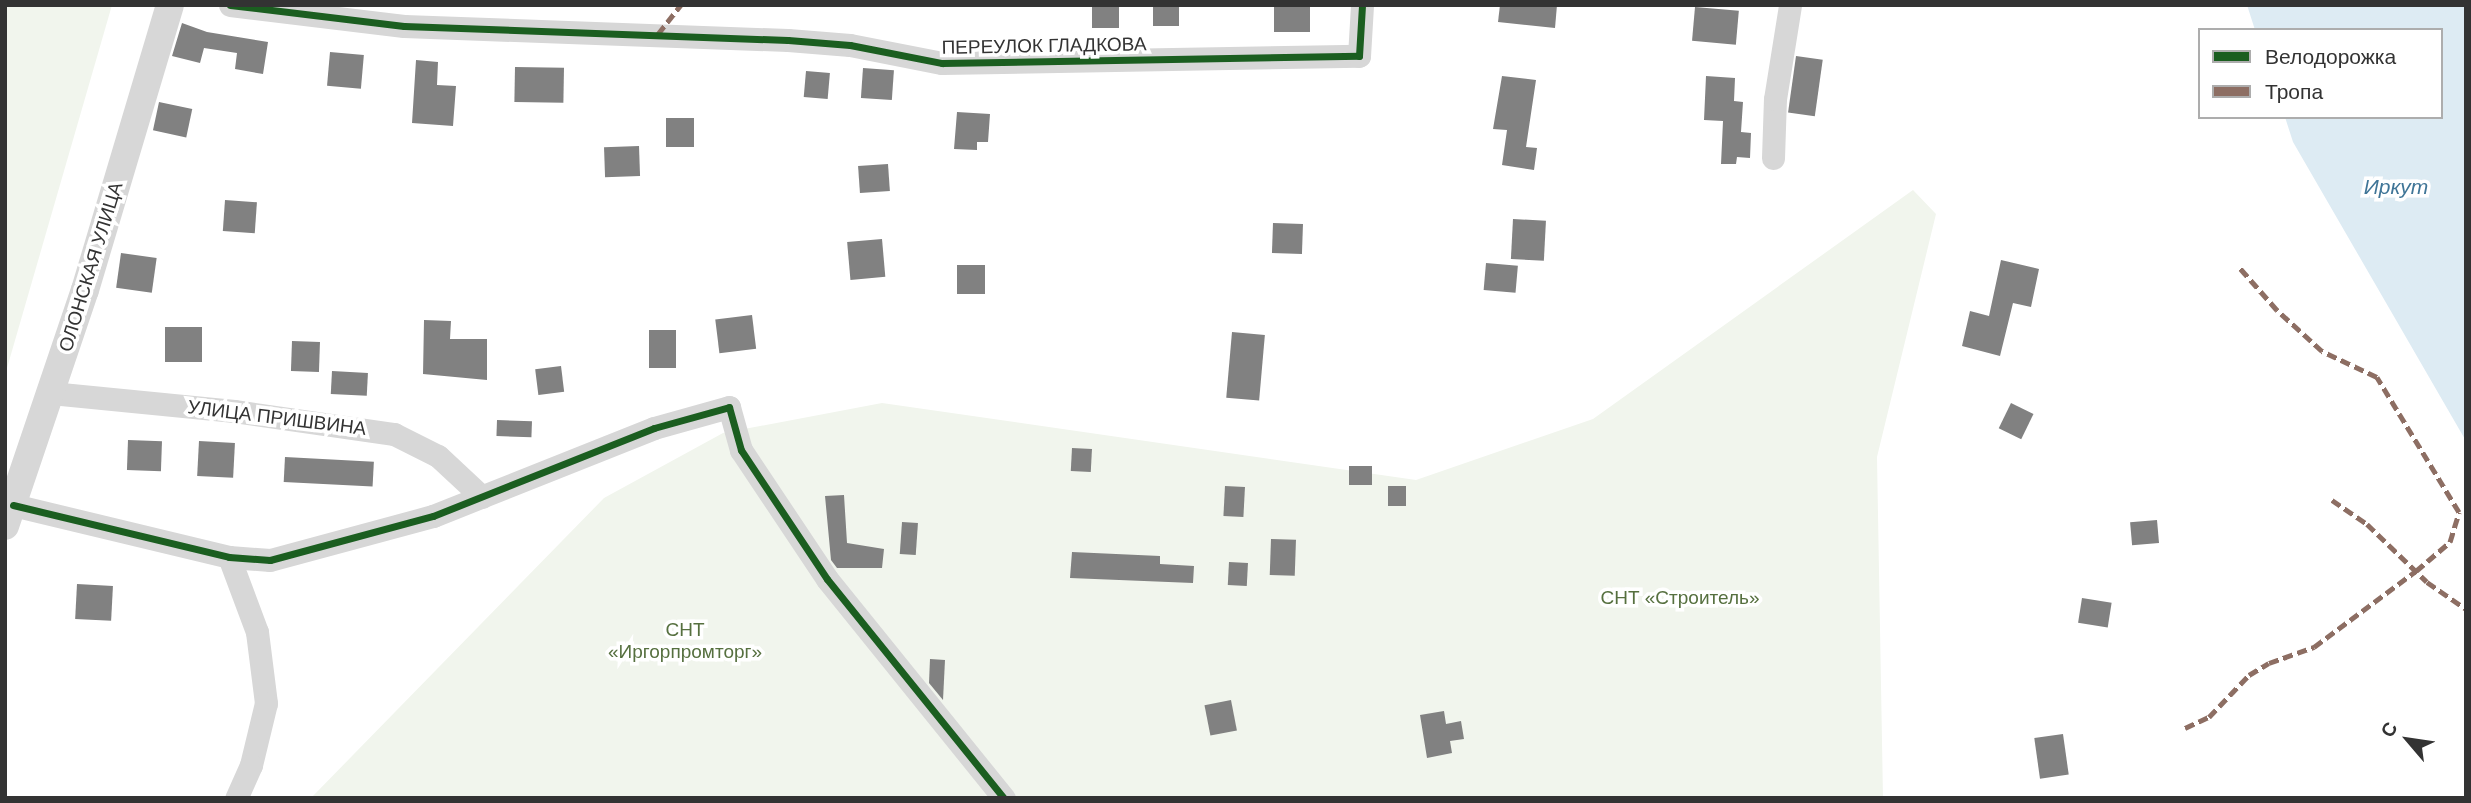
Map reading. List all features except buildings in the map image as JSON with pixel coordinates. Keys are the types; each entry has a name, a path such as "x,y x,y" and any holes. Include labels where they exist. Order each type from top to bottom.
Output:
{"street":[{"name":"ОЛОНСКАЯ УЛИЦА","path":"9,515 51,393 170,5"},
{"name":"ПЕРЕУЛОК ГЛАДКОВА","path":"230,5 404,26 788,40 850,45 943,63 1359,56 1362,5"},
{"path":"1773,158 1775,99 1790,5"},
{"name":"УЛИЦА ПРИШВИНА","path":"51,393 234,411 394,434 438,456 482,497"},
{"path":"9,515 229,557 270,560 433,516 654,428 729,407 741,450 827,579 1004,798"},
{"path":"229,557 257,632 266,703 251,765 236,798"}],"green space":[{"path":"5,5 112,5 5,375"},
{"name":"СНТ «Строитель»","path":"1913,190 1936,214 1877,457 1883,798 311,798 604,498 723,433 882,403 1416,480 1593,419"}],"water":[{"name":"Иркут","path":"2247,5 2466,5 2466,441 2293,142 2286,119 2443,119 2443,28 2254,28"}],"marked path":[{"path":"658,34 681,5"},
{"path":"2185,728 2209,717 2249,675 2269,663 2314,647 2416,571 2450,542 2459,512 2377,377 2322,351 2277,310 2240,268"},
{"path":"2332,500 2367,524 2427,582 2466,609"}],"cycle path":[{"path":"230,5 404,26 788,40 850,45 942,63 1359,56 1362,5"},
{"path":"13,505 229,557 270,560 433,516 654,428 729,407 741,450 827,579 1004,798"}],"park label":[{"name":"СНТ «Иргорпромторг»","path":"685,641"}]}
